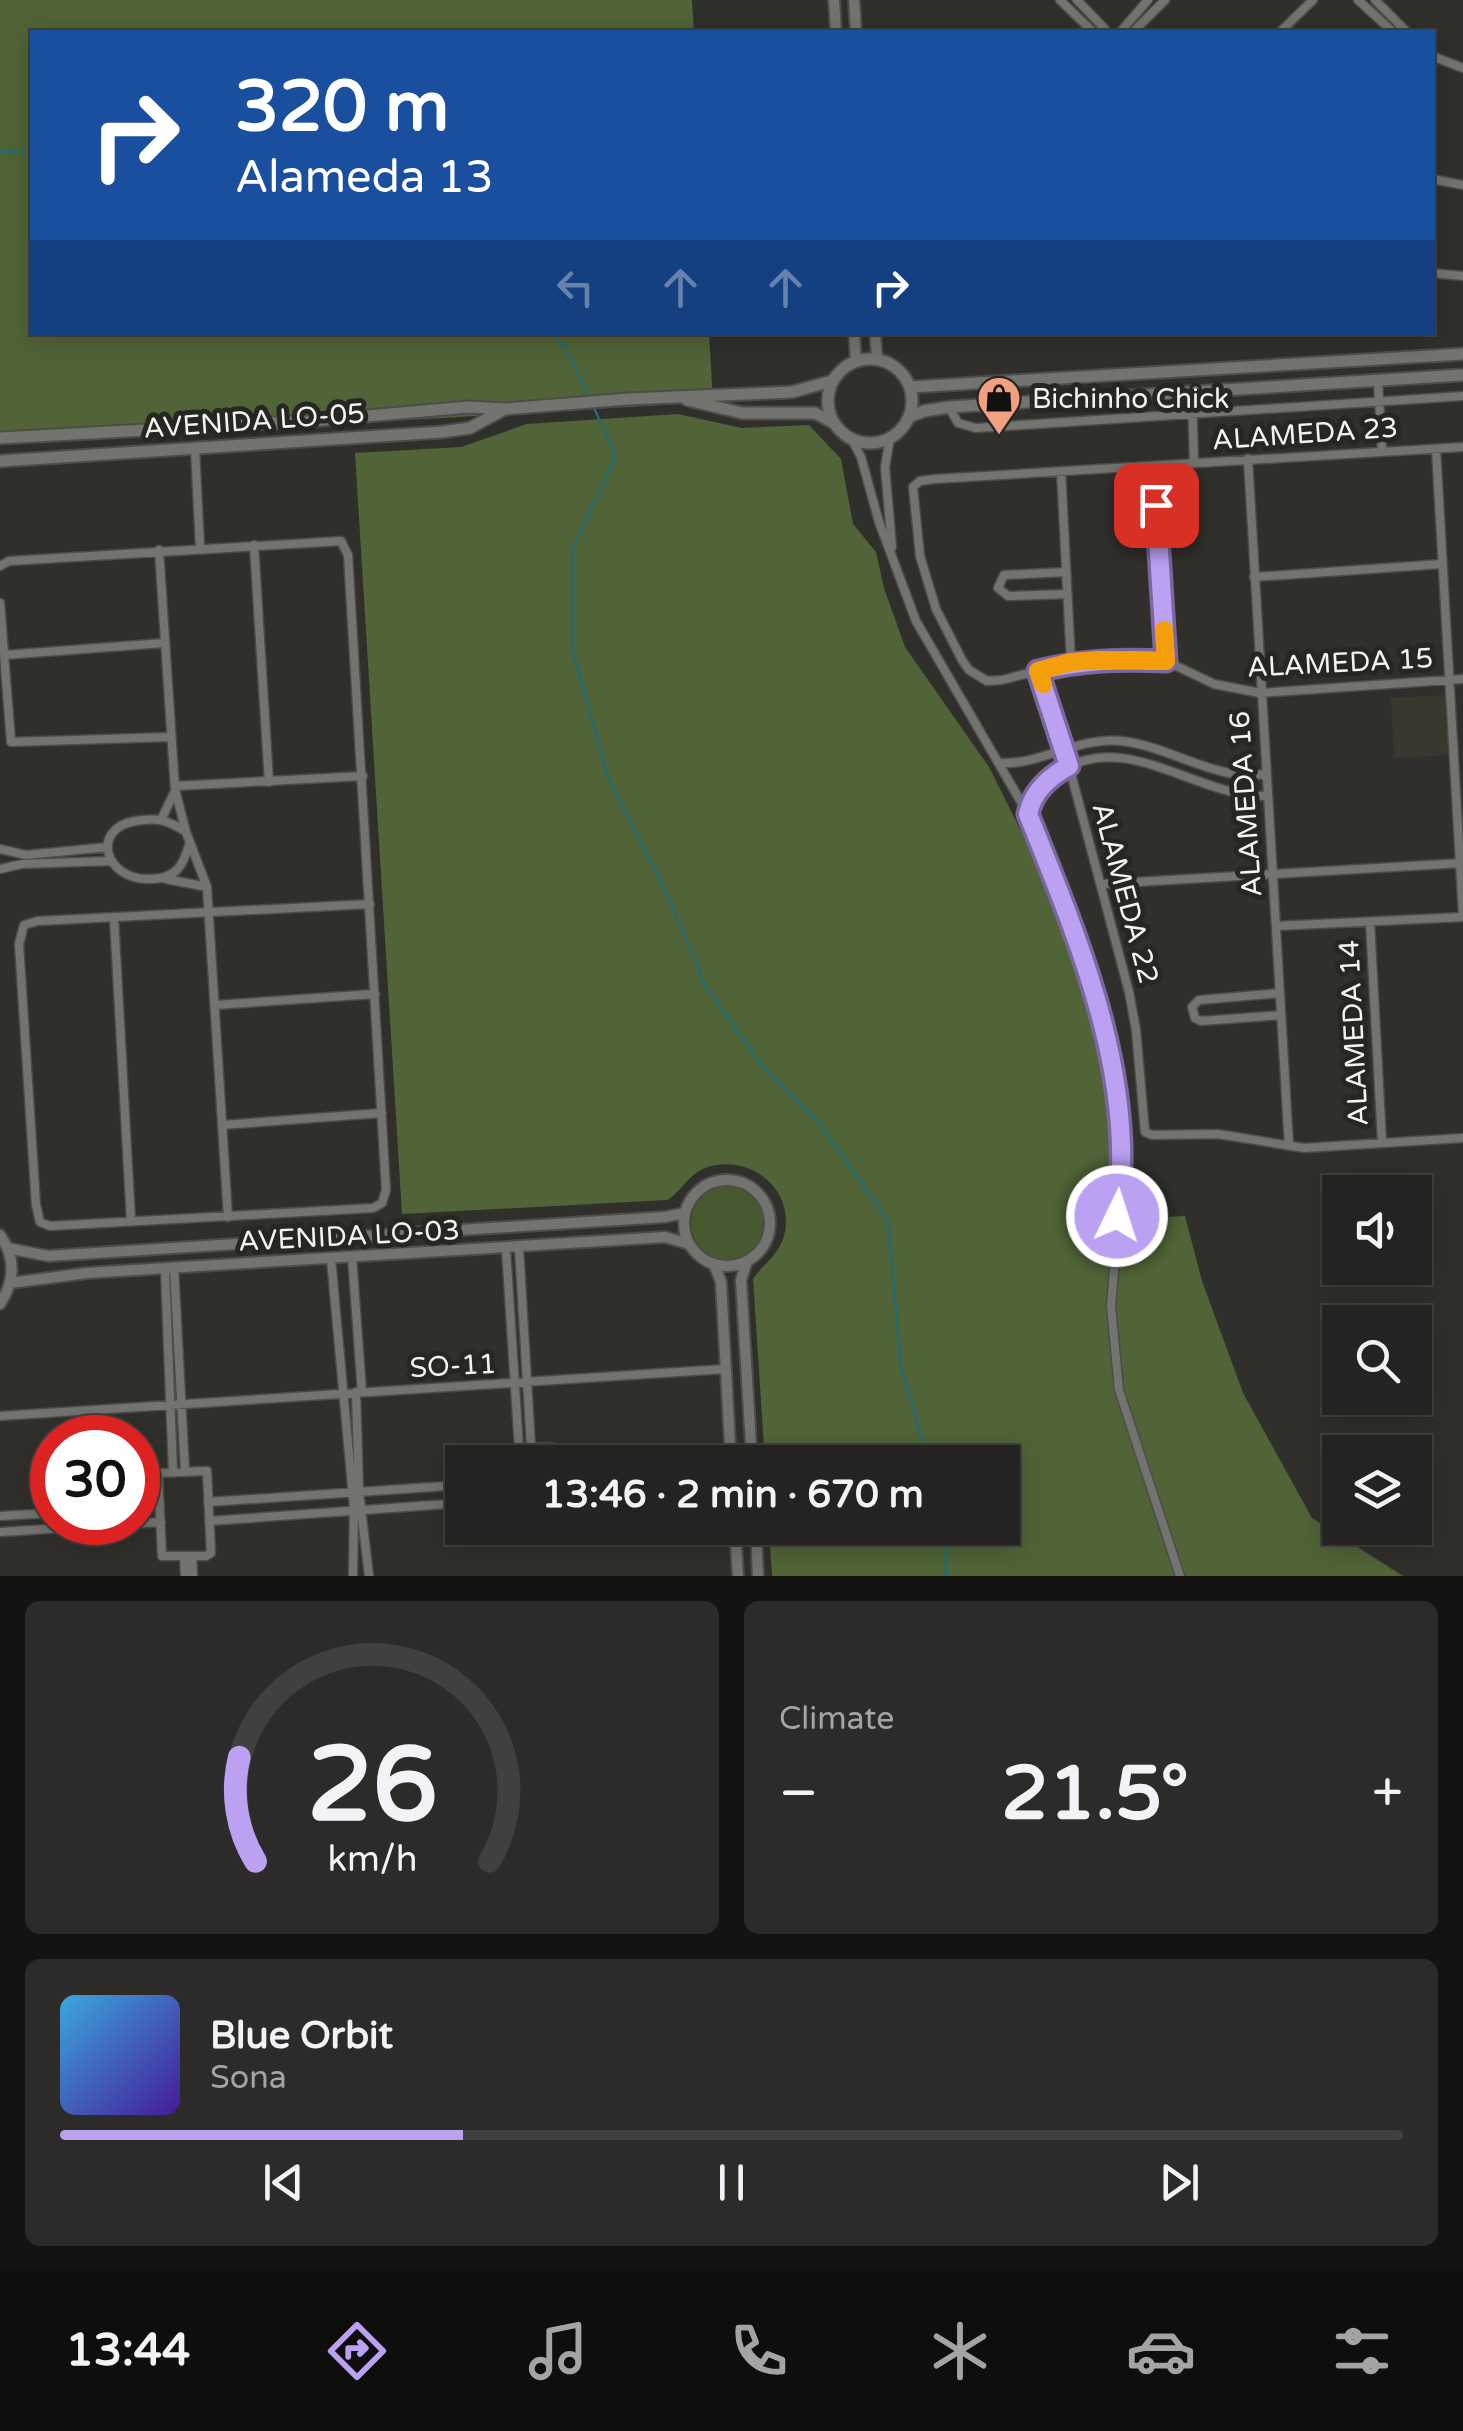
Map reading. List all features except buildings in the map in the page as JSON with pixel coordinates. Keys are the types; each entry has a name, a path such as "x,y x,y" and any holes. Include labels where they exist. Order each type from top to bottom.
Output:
{"main road":[{"path":"910,387 1463,354"},
{"path":"877,359 900,370 910,387 913,403 909,417 890,438 877,442 851,438 834,423 828,409 832,381 856,361 877,359"},
{"path":"909,417 949,407 1463,375"},
{"name":"AVENIDA LO-05","path":"0,438 310,421 470,407 792,392 832,381"},
{"name":"AVENIDA LO-05","path":"683,398 733,412 814,412 834,423"},
{"name":"AVENIDA LO-05","path":"0,461 442,432 470,428 506,408"}],"street":[{"path":"834,0 836,30"},
{"path":"854,0 856,30"},
{"path":"1060,0 1091,30"},
{"path":"1076,0 1102,30"},
{"path":"1124,30 1148,0"},
{"path":"1135,30 1165,0"},
{"path":"1282,30 1313,0"},
{"path":"1358,0 1391,30"},
{"path":"1375,0 1404,30"},
{"path":"1435,57 1463,68"},
{"path":"1435,180 1463,186"},
{"path":"1435,273 1463,276"},
{"path":"854,335 856,361"},
{"path":"876,335 877,359"},
{"path":"1378,381 1382,450"},
{"path":"1192,393 1194,463"},
{"path":"949,407 958,422 976,428 1463,396"},
{"path":"851,438 862,458 879,522 916,621 1028,814 1080,942 1108,1040 1118,1124 1121,1190 1111,1306 1119,1390 1180,1576"},
{"path":"890,438 885,468 893,556"},
{"name":"ALAMEDA 23","path":"987,681 969,670 936,610 920,556 913,488 925,479 1463,447"},
{"path":"1276,926 1463,916 1459,779 1448,680 1436,448"},
{"path":"195,449 200,547"},
{"name":"ALAMEDA 16","path":"1248,459 1289,1146"},
{"path":"1153,466 1166,661"},
{"path":"1061,471 1071,662"},
{"path":"0,566 9,561 337,540 348,548 363,776 386,1190 382,1203 373,1208 48,1226 39,1220 19,944 24,925 370,904"},
{"path":"254,545 270,782"},
{"path":"159,550 175,787 188,837 207,886 228,1217"},
{"path":"1254,578 1442,564"},
{"path":"1066,572 1004,575 998,584 1005,596 1067,594"},
{"path":"0,603 9,737 15,744 170,737"},
{"path":"4,655 164,643"},
{"name":"ALAMEDA 15","path":"987,681 1071,662 1166,661 1214,684 1260,693 1463,679"},
{"name":"ALAMEDA 22","path":"1038,671 1102,884 1134,1016 1145,1132 1218,1134 1289,1146"},
{"path":"1000,763 1118,740 1223,773 1265,774"},
{"path":"1028,814 1035,794 1048,780 1069,766 1098,757 1126,758 1213,788 1266,796"},
{"path":"175,787 363,776"},
{"path":"161,820 175,787"},
{"path":"188,837 169,821 121,823 113,831 108,847 110,861 119,872 136,880 166,879 207,886"},
{"path":"166,879 179,870 188,837"},
{"path":"0,849 26,854 108,847"},
{"path":"0,869 22,864 110,861"},
{"path":"1102,884 1461,863"},
{"path":"114,918 132,1221"},
{"name":"ALAMEDA 14","path":"1370,922 1382,1142"},
{"path":"1280,993 1199,1000 1192,1010 1196,1020 1201,1021 1281,1014"},
{"path":"215,1005 375,994"},
{"path":"222,1125 382,1114"},
{"path":"1289,1146 1324,1148 1463,1138"},
{"path":"716,1182 739,1182 754,1190 768,1208 770,1230 761,1251 748,1261 731,1266 714,1264 698,1256 689,1244 684,1231 685,1213 696,1193 716,1182"},
{"name":"AVENIDA LO-03","path":"7,1248 48,1256 685,1213"},
{"path":"0,1236 11,1257 10,1283 0,1304"},
{"name":"AVENIDA LO-03","path":"10,1283 86,1273 666,1237 689,1244"},
{"path":"512,1249 528,1383 531,1445"},
{"path":"512,1249 519,1445"},
{"path":"352,1257 359,1392 356,1492"},
{"path":"331,1259 357,1508 369,1576"},
{"path":"748,1261 741,1280 751,1445"},
{"path":"714,1264 721,1282 730,1445"},
{"path":"169,1268 185,1471"},
{"path":"169,1268 173,1471"},
{"name":"SO-11","path":"0,1416 726,1369"},
{"path":"160,1473 207,1471 212,1551 208,1556 162,1556 160,1522"},
{"path":"208,1502 445,1485"},
{"path":"209,1521 445,1503"},
{"path":"353,1576 357,1508"},
{"path":"0,1516 30,1514"},
{"path":"0,1532 30,1530"},
{"path":"736,1545 738,1576"},
{"path":"757,1545 758,1576"},
{"path":"185,1576 188,1556"},
{"path":"188,1556 193,1576"}],"shaded area":[{"path":"1447,695 1451,755 1394,758 1391,698"}],"green space":[{"path":"0,0 692,0 694,30 30,30 30,335 709,335 713,402 0,444"},
{"path":"678,414 742,428 809,425 841,459 853,524 876,552 905,647 989,767 1071,946 1100,1046 1111,1138 1108,1220 1185,1216 1202,1281 1243,1393 1312,1518 1322,1524 1322,1545 1354,1545 1403,1576 772,1576 770,1545 1020,1545 1020,1445 764,1445 753,1279 778,1249 786,1219 777,1191 754,1171 724,1164 708,1167 667,1200 402,1214 355,453 461,447 527,424"},
{"path":"728,1186 742,1188 754,1197 763,1209 763,1237 754,1249 742,1258 728,1260 714,1258 702,1249 693,1237 691,1223 693,1209 702,1197 714,1188"}],"waterway":[{"path":"0,151 30,153"},
{"path":"554,335 568,353 588,396"},
{"path":"594,408 616,456 572,549 572,648 608,777 667,894 706,986 762,1066 815,1118 888,1220 901,1367 924,1445"},
{"path":"945,1576 946,1545"}],"slow traffic":[{"path":"1043,684 1038,671 1071,662 1166,661 1164,630"}],"place":[{"name":"Bichinho Chick","path":"999,436"}],"route":[{"path":"1117,1216 1121,1159 1108,1040 1080,942 1028,814 1035,794 1069,766 1038,671 1071,662 1166,661 1156,505"}]}
